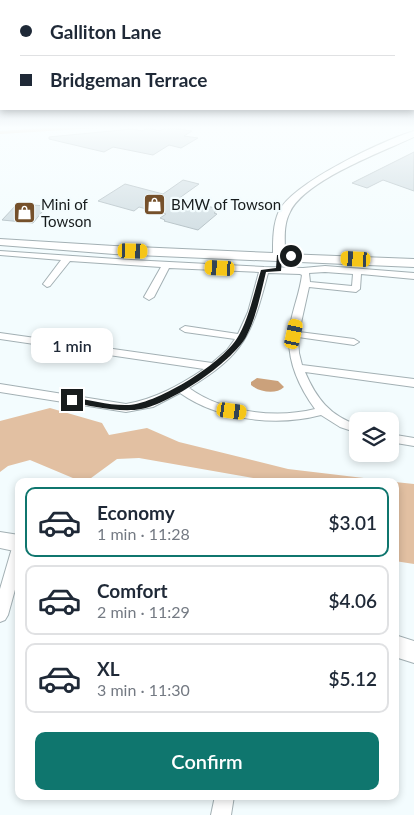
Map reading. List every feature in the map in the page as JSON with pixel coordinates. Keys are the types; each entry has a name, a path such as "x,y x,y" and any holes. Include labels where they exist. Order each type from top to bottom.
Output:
{"street":[{"path":"279,270 278,234 282,216 288,204 297,195 324,177 349,165"},
{"path":"0,242 27,245 414,263"},
{"path":"19,256 27,245"},
{"path":"0,253 66,260 264,270 303,271 314,269 414,276"},
{"path":"47,284 66,260"},
{"path":"149,297 166,265"},
{"path":"0,388 126,408 149,404 181,388 213,367 233,350 242,337 251,317 264,270"},
{"path":"303,271 306,274 305,284 294,334 293,351 298,368 305,385 323,411 349,426"},
{"path":"305,284 356,289 357,271"},
{"path":"185,329 242,337"},
{"path":"294,334 354,342"},
{"path":"0,336 213,367"},
{"path":"298,368 414,383"},
{"path":"181,388 204,403 232,411 296,417 309,416 323,411"},
{"path":"399,440 414,442"},
{"path":"0,540 15,543"},
{"path":"0,615 15,562"},
{"path":"399,647 414,652"},
{"path":"221,815 224,800"}],"shaded area":[{"path":"257,378 278,381 284,387 272,392 258,389 251,385 251,382"},
{"path":"50,408 102,423 109,435 147,428 179,442 288,469 364,478 254,478 139,458 117,459 91,478 73,478 30,460 8,466 0,472 0,421"},
{"path":"399,482 414,484 414,564 399,562"}],"building":[{"path":"388,165 414,165 414,191 383,180 367,188 352,183"},
{"name":"BMW of Towson","path":"183,180 199,184 178,199 219,209 214,213 217,214 198,230 164,221 160,218 166,214 139,207 134,211 98,201 125,184 163,194"},
{"name":"Mini of Towson","path":"17,204 47,206 33,223 2,220"}],"place":[{"name":"BMW of Towson","path":"155,204"},
{"name":"Mini of Towson","path":"25,213"}],"route":[{"path":"72,400 126,408 141,406 155,402 205,374 233,350 242,337 251,317 264,270 279,270 279,256 291,256"}]}
